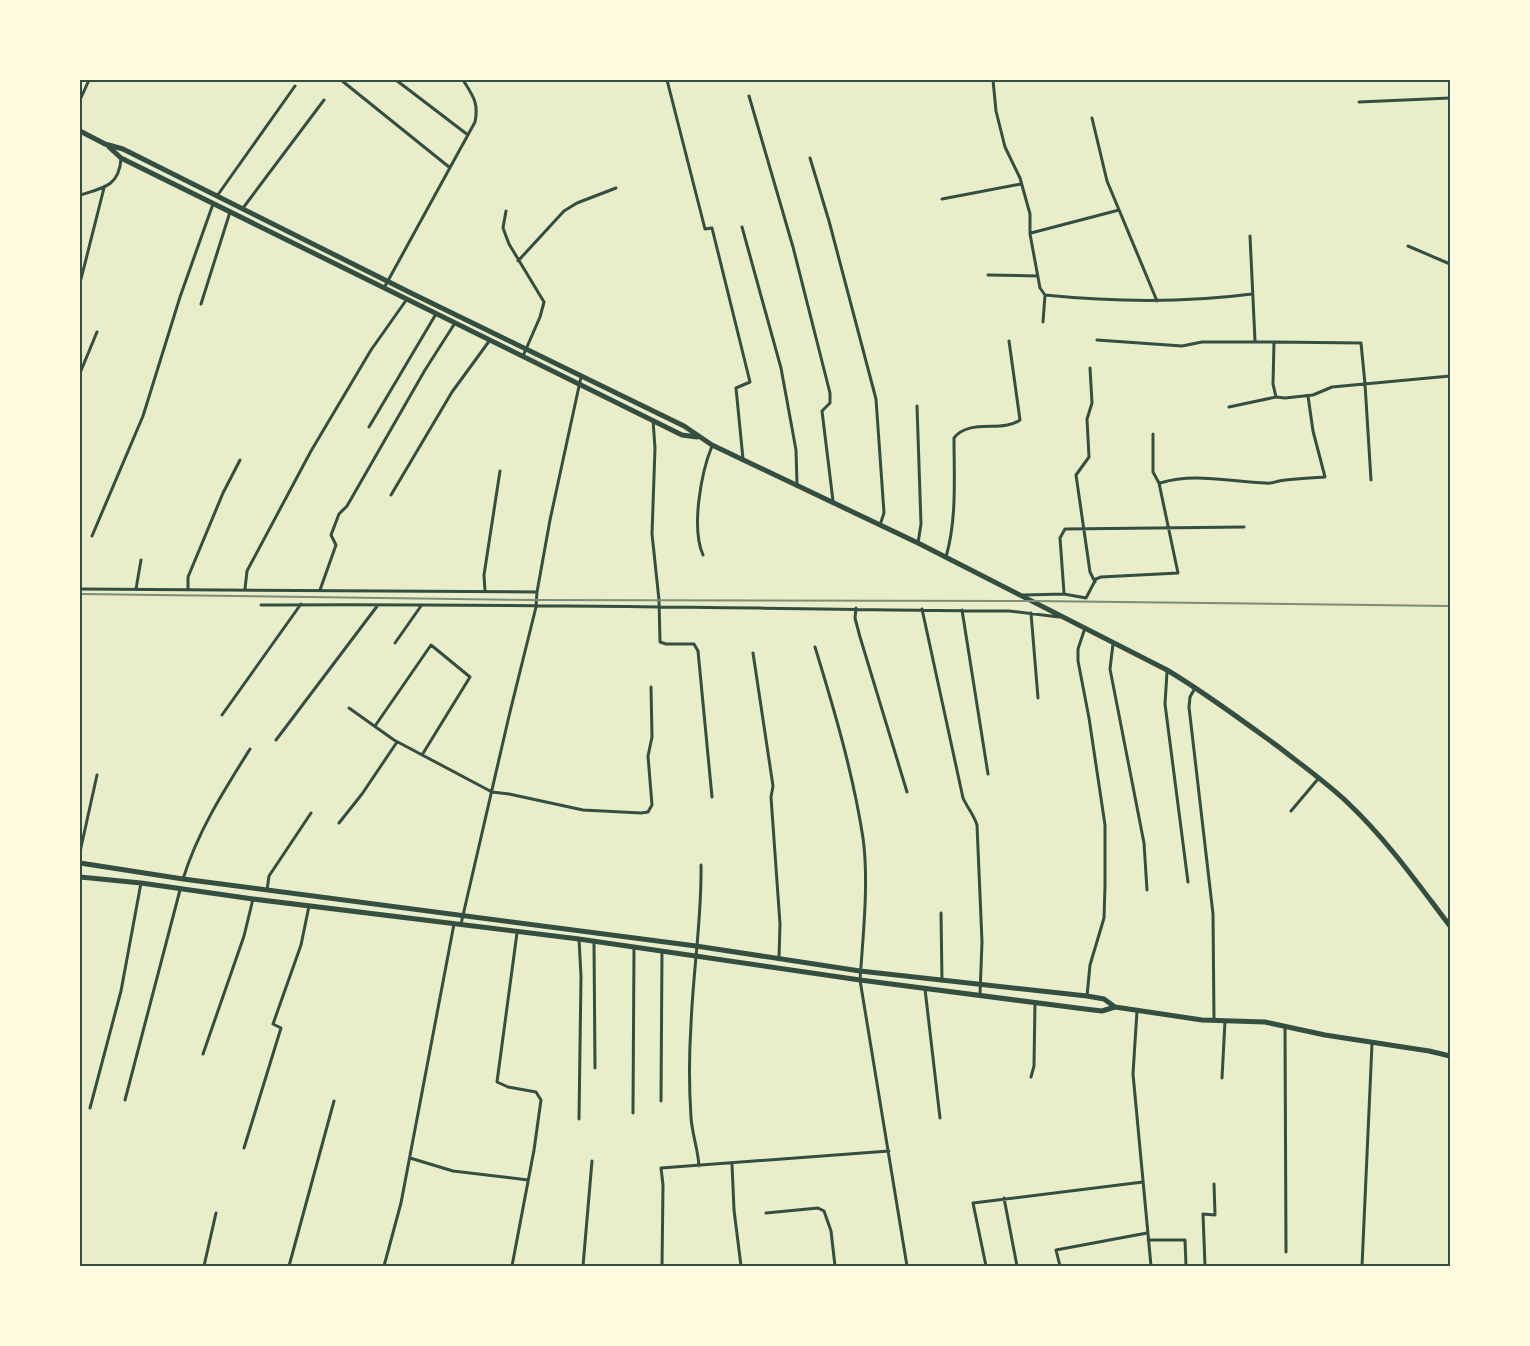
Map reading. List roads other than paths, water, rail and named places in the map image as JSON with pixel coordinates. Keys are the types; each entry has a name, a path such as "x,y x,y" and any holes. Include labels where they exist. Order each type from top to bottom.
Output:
{"main road":[{"path":"80,131 105,144 123,149 242,210 436,314 682,435 698,437"},
{"path":"105,144 121,158 213,204 582,375 684,426 712,445 918,543 1167,670 1196,687 1319,778 1348,803 1391,850 1450,926"},
{"path":"80,863 183,879 696,946 860,971 1087,996 1104,999 1115,1007"},
{"path":"80,877 579,939 860,980 1102,1011 1115,1007 1214,1021 1265,1022 1450,1056"}],"street":[{"path":"80,100 89,80"},
{"path":"341,80 449,167"},
{"path":"396,80 468,135"},
{"path":"385,285 475,122 478,109 474,97 463,80"},
{"path":"667,80 705,229 712,228 750,382 736,388 743,459"},
{"path":"993,80 996,111 1005,147 1021,184 1030,214 1030,234 1040,288 1045,295 1043,322"},
{"path":"216,197 295,86"},
{"path":"750,96 793,247 830,393 830,403 822,411 833,503"},
{"path":"1359,102 1450,98"},
{"path":"242,210 324,100"},
{"path":"1092,118 1107,181 1157,301"},
{"path":"80,195 113,183 121,167 121,158"},
{"path":"810,158 876,399 884,513 880,525"},
{"path":"942,199 1021,184"},
{"path":"80,283 104,188"},
{"path":"518,261 564,211 577,202 616,188"},
{"path":"92,536 143,416 180,297 213,204"},
{"path":"1030,234 1119,210"},
{"path":"506,211 504,228 509,244 544,302 523,356"},
{"path":"201,304 230,212"},
{"path":"742,228 781,368 796,450 797,486"},
{"path":"1250,236 1254,341"},
{"path":"1408,246 1450,264"},
{"path":"988,275 1038,276"},
{"path":"1045,295 1157,301 1210,300 1252,294"},
{"path":"245,590 248,571 311,451 370,350 407,299"},
{"path":"369,427 436,314"},
{"path":"320,590 336,546 331,535 339,514 347,506 425,370 455,323"},
{"path":"80,373 97,332"},
{"path":"391,495 452,392 490,340"},
{"path":"1097,340 1182,346 1202,342 1254,341 1361,343 1371,480"},
{"path":"946,557 950,542 955,492 954,438 958,432 979,427 1013,425 1020,420 1009,341"},
{"path":"1274,342 1273,384 1276,398"},
{"path":"1090,368 1092,403 1087,418 1089,457 1076,475 1090,572 1095,582"},
{"path":"461,925 536,606 549,520 582,375"},
{"path":"1229,407 1276,398 1308,396 1332,387 1450,376"},
{"path":"1159,483 1196,478 1269,484 1325,477 1313,431 1308,396"},
{"path":"917,406 921,524 918,543"},
{"path":"652,420 655,448 652,534 660,642 694,644 698,651 712,797"},
{"path":"1021,595 1064,594 1086,597 1101,577 1178,573 1159,483 1153,472 1153,434"},
{"path":"703,555 700,548 698,520 700,489 705,462 712,445"},
{"path":"188,590 188,577 223,493 240,460"},
{"path":"485,591 484,575 500,471"},
{"path":"1064,594 1060,538 1065,529 1244,527"},
{"path":"136,589 141,560"},
{"path":"80,589 537,592"},
{"path":"222,715 301,604"},
{"path":"261,605 659,605 962,610 1063,617"},
{"path":"276,740 378,605"},
{"path":"395,643 421,606"},
{"path":"856,608 855,618 860,637 907,792"},
{"path":"922,609 963,798 977,825 982,942 980,994"},
{"path":"962,610 988,774"},
{"path":"1031,613 1038,698"},
{"path":"1085,628 1078,649 1078,661 1105,825 1106,886 1104,918 1090,964 1087,996"},
{"path":"1114,642 1110,669 1144,843 1147,890"},
{"path":"375,726 431,645 470,677 422,755"},
{"path":"815,647 839,731 863,840 864,891 860,980 907,1266"},
{"path":"753,653 773,786 771,797 780,924 779,958"},
{"path":"1167,670 1165,704 1188,882"},
{"path":"349,708 398,741 492,792 583,810 612,813 648,812 652,805 648,756 652,737 651,687"},
{"path":"1196,687 1190,697 1189,707 1211,884 1214,1021"},
{"path":"339,823 398,741"},
{"path":"183,879 210,813 250,749"},
{"path":"80,852 97,775"},
{"path":"1291,811 1319,778"},
{"path":"267,890 269,876 311,813"},
{"path":"699,1166 698,1145 694,1137 691,1117 691,1027 695,955 702,899 701,865"},
{"path":"90,1108 121,992 141,883"},
{"path":"125,1100 180,888"},
{"path":"203,1054 244,936 253,899"},
{"path":"244,1148 281,1028 273,1024 302,945 309,906"},
{"path":"940,914 942,981"},
{"path":"384,1266 401,1203 454,924"},
{"path":"512,1266 541,1100 536,1092 508,1088 497,1082 517,933"},
{"path":"579,939 581,976 579,1119"},
{"path":"594,942 595,1068"},
{"path":"633,1113 634,947"},
{"path":"661,1101 662,951"},
{"path":"925,987 940,1118"},
{"path":"1031,1077 1034,1066 1035,1002"},
{"path":"1137,1010 1133,1074 1151,1266"},
{"path":"1221,1078 1225,1021"},
{"path":"1285,1026 1287,1252"},
{"path":"1362,1266 1372,1042"},
{"path":"289,1266 334,1101"},
{"path":"662,1266 663,1185 661,1168 889,1150"},
{"path":"410,1158 453,1171 528,1180"},
{"path":"583,1266 592,1161"},
{"path":"732,1164 734,1210 741,1266"},
{"path":"986,1266 974,1203 1143,1182"},
{"path":"1205,1266 1203,1214 1215,1215 1214,1184"},
{"path":"1004,1198 1017,1266"},
{"path":"766,1213 818,1208 824,1211 831,1231 835,1266"},
{"path":"204,1266 216,1213"},
{"path":"1060,1266 1056,1250 1147,1233"},
{"path":"1148,1240 1185,1240 1186,1266"}],"railway":[{"path":"80,594 536,600 1033,601 1450,606"}]}
